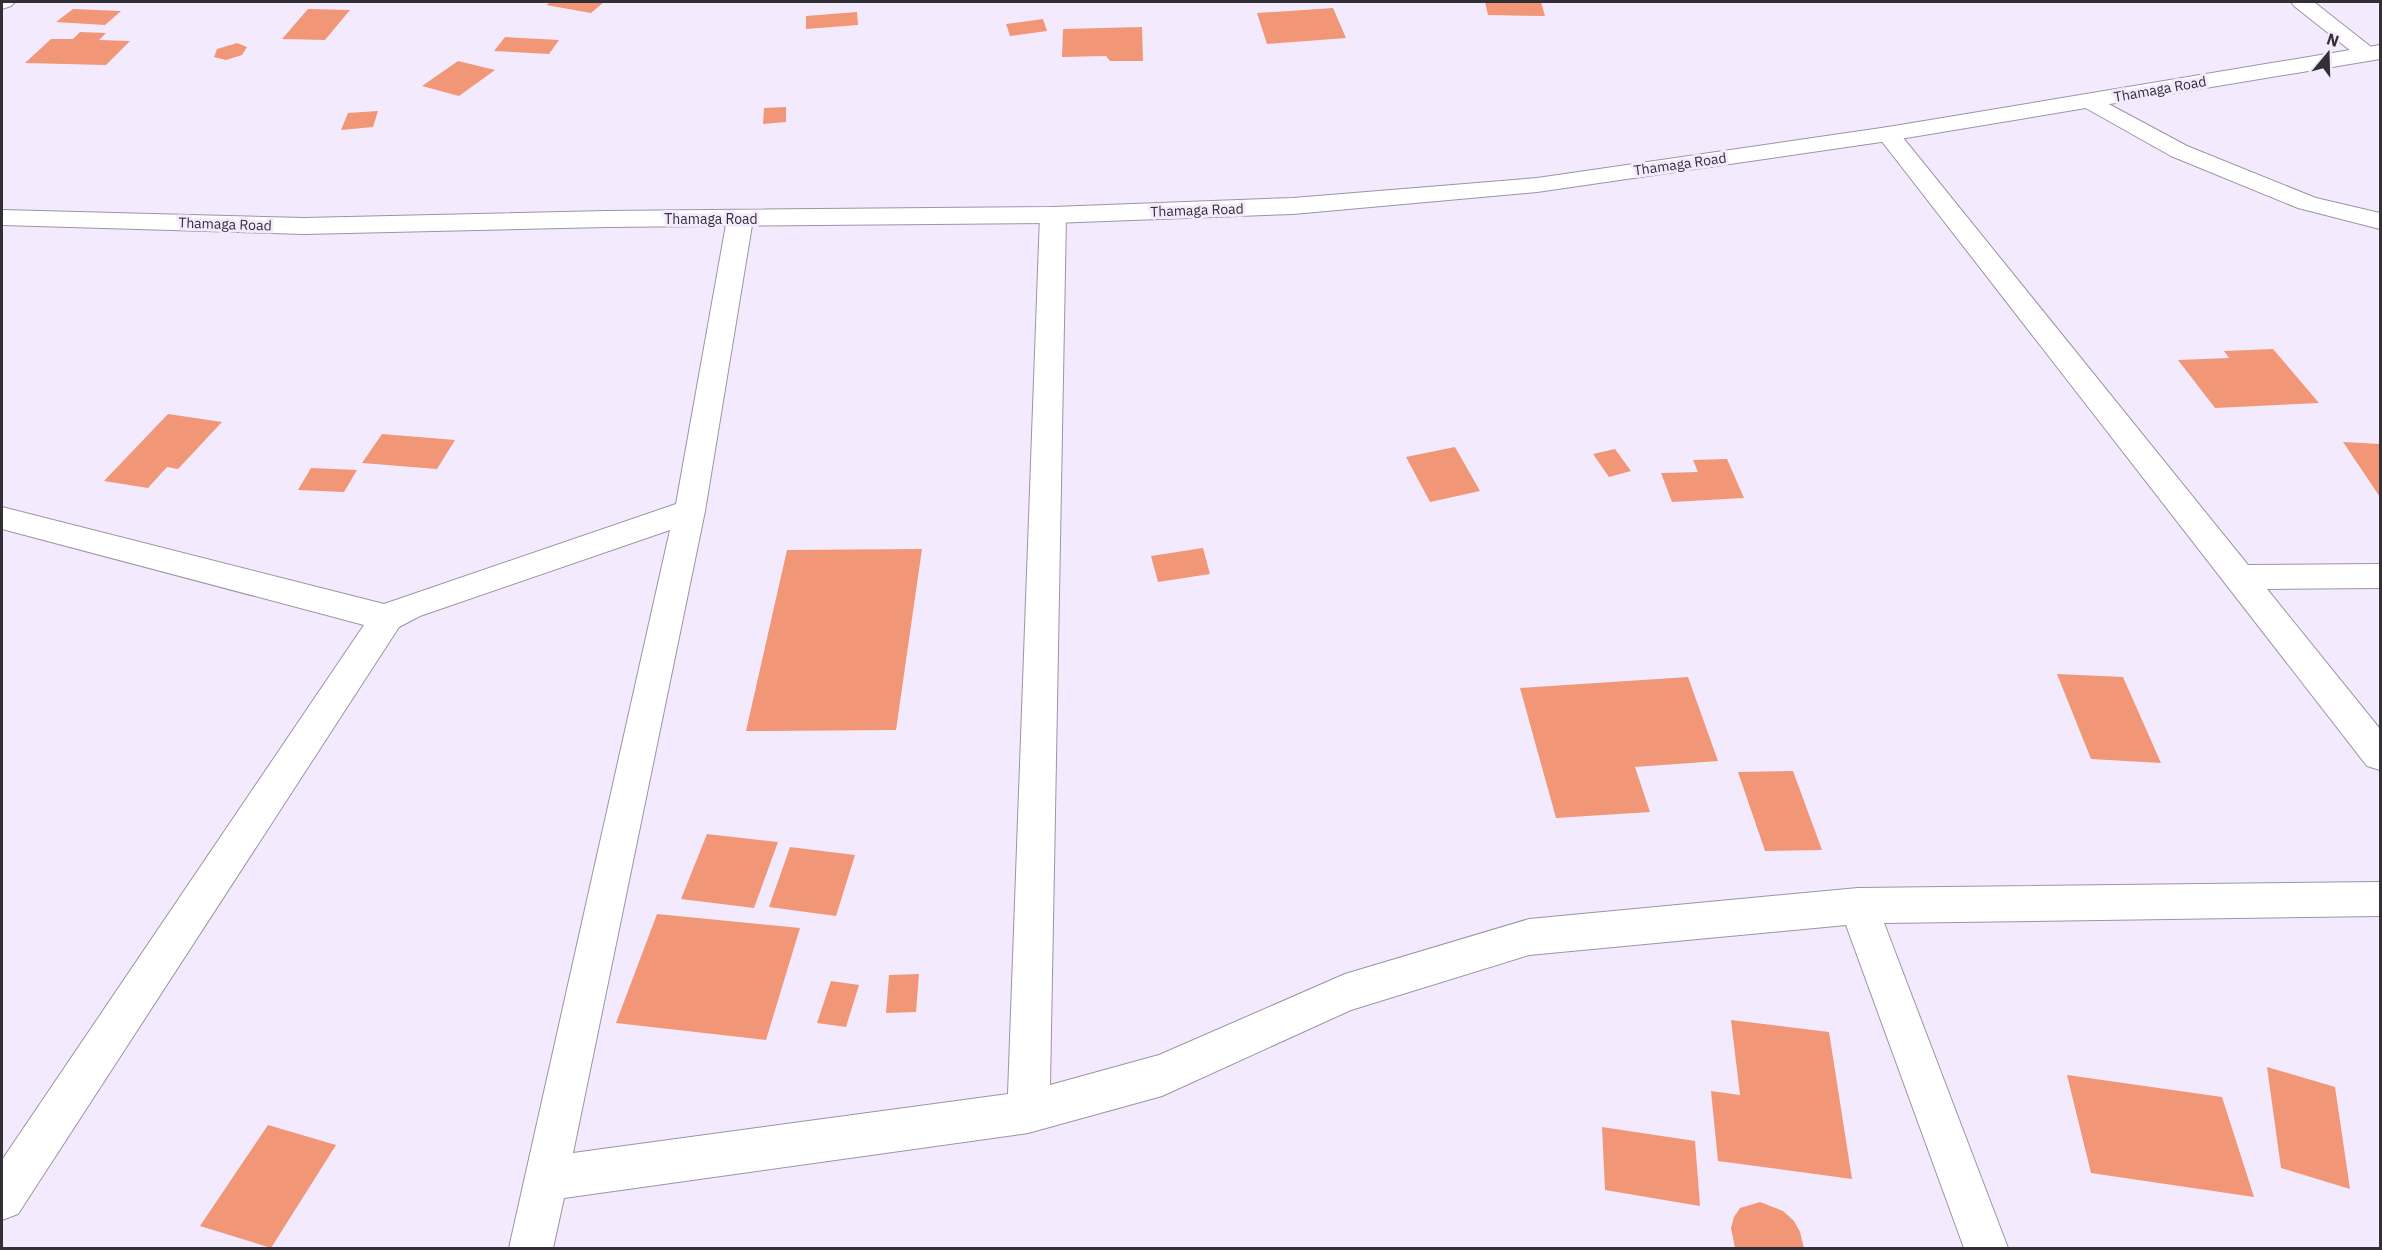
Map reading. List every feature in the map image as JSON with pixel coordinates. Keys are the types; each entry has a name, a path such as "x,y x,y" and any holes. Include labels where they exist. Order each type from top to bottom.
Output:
{"street":[{"path":"2301,2 2375,53"},
{"name":"Thamaga Road","path":"2,219 304,226 594,219 1053,215 1293,206 1537,185 1888,134 2375,53"},
{"path":"2090,101 2179,151 2307,203 2380,221"},
{"path":"1888,134 2380,755"},
{"path":"1028,1112 1053,215"},
{"path":"531,1248 548,1178 690,511 740,219"},
{"path":"2,1198 387,618 408,608 690,511"},
{"path":"2,518 387,618"},
{"path":"2238,577 2380,576"},
{"path":"548,1178 1028,1112 1162,1075 1345,993 1529,937 1858,906 2380,899"},
{"path":"1858,906 1986,1248"}],"building":[{"path":"551,2 604,2 591,13 546,5"},
{"path":"1485,2 1541,2 1545,16 1488,15"},
{"path":"1333,8 1346,38 1267,44 1257,13"},
{"path":"73,9 121,11 105,25 56,22"},
{"path":"308,9 350,10 325,40 282,39"},
{"path":"857,12 858,25 806,29 806,16"},
{"path":"1043,19 1047,31 1010,36 1006,24"},
{"path":"1142,27 1143,61 1110,61 1106,56 1062,57 1063,29"},
{"path":"80,32 106,33 99,40 130,41 106,65 25,63 51,39 73,39"},
{"path":"505,37 559,40 549,54 494,51"},
{"path":"237,43 247,47 242,55 226,60 214,57 217,49"},
{"path":"458,61 495,70 459,96 422,86"},
{"path":"786,107 786,122 763,124 764,108"},
{"path":"378,111 373,127 341,130 348,113"},
{"path":"2273,349 2319,403 2215,408 2178,360 2229,358 2224,351"},
{"path":"168,414 222,422 178,469 167,467 148,488 104,481"},
{"path":"382,434 455,440 437,469 362,463"},
{"path":"2343,442 2380,444 2380,497"},
{"path":"1455,447 1480,491 1430,502 1406,457"},
{"path":"1615,449 1631,471 1609,477 1593,454"},
{"path":"1727,459 1744,498 1672,502 1661,473 1698,472 1693,460"},
{"path":"311,468 357,470 344,492 298,490"},
{"path":"1203,548 1210,574 1158,582 1151,556"},
{"path":"922,549 896,730 746,731 787,550"},
{"path":"2057,674 2123,677 2161,763 2091,759"},
{"path":"1688,677 1718,761 1635,767 1650,812 1556,818 1520,688"},
{"path":"1793,771 1822,850 1765,851 1738,772"},
{"path":"707,834 778,842 754,908 681,899"},
{"path":"790,847 855,855 836,916 769,907"},
{"path":"657,914 800,928 766,1040 616,1023"},
{"path":"919,974 916,1012 886,1013 889,975"},
{"path":"831,981 859,985 846,1027 817,1023"},
{"path":"1731,1020 1829,1032 1852,1179 1718,1161 1711,1091 1740,1095"},
{"path":"2267,1067 2335,1087 2350,1189 2281,1168"},
{"path":"2067,1075 2222,1097 2254,1197 2091,1173"},
{"path":"268,1125 336,1145 271,1248 200,1226"},
{"path":"1602,1127 1695,1141 1700,1206 1605,1190"},
{"path":"1760,1202 1783,1211 1794,1221 1800,1232 1804,1248 1735,1248 1731,1228 1734,1217 1740,1208"}]}
